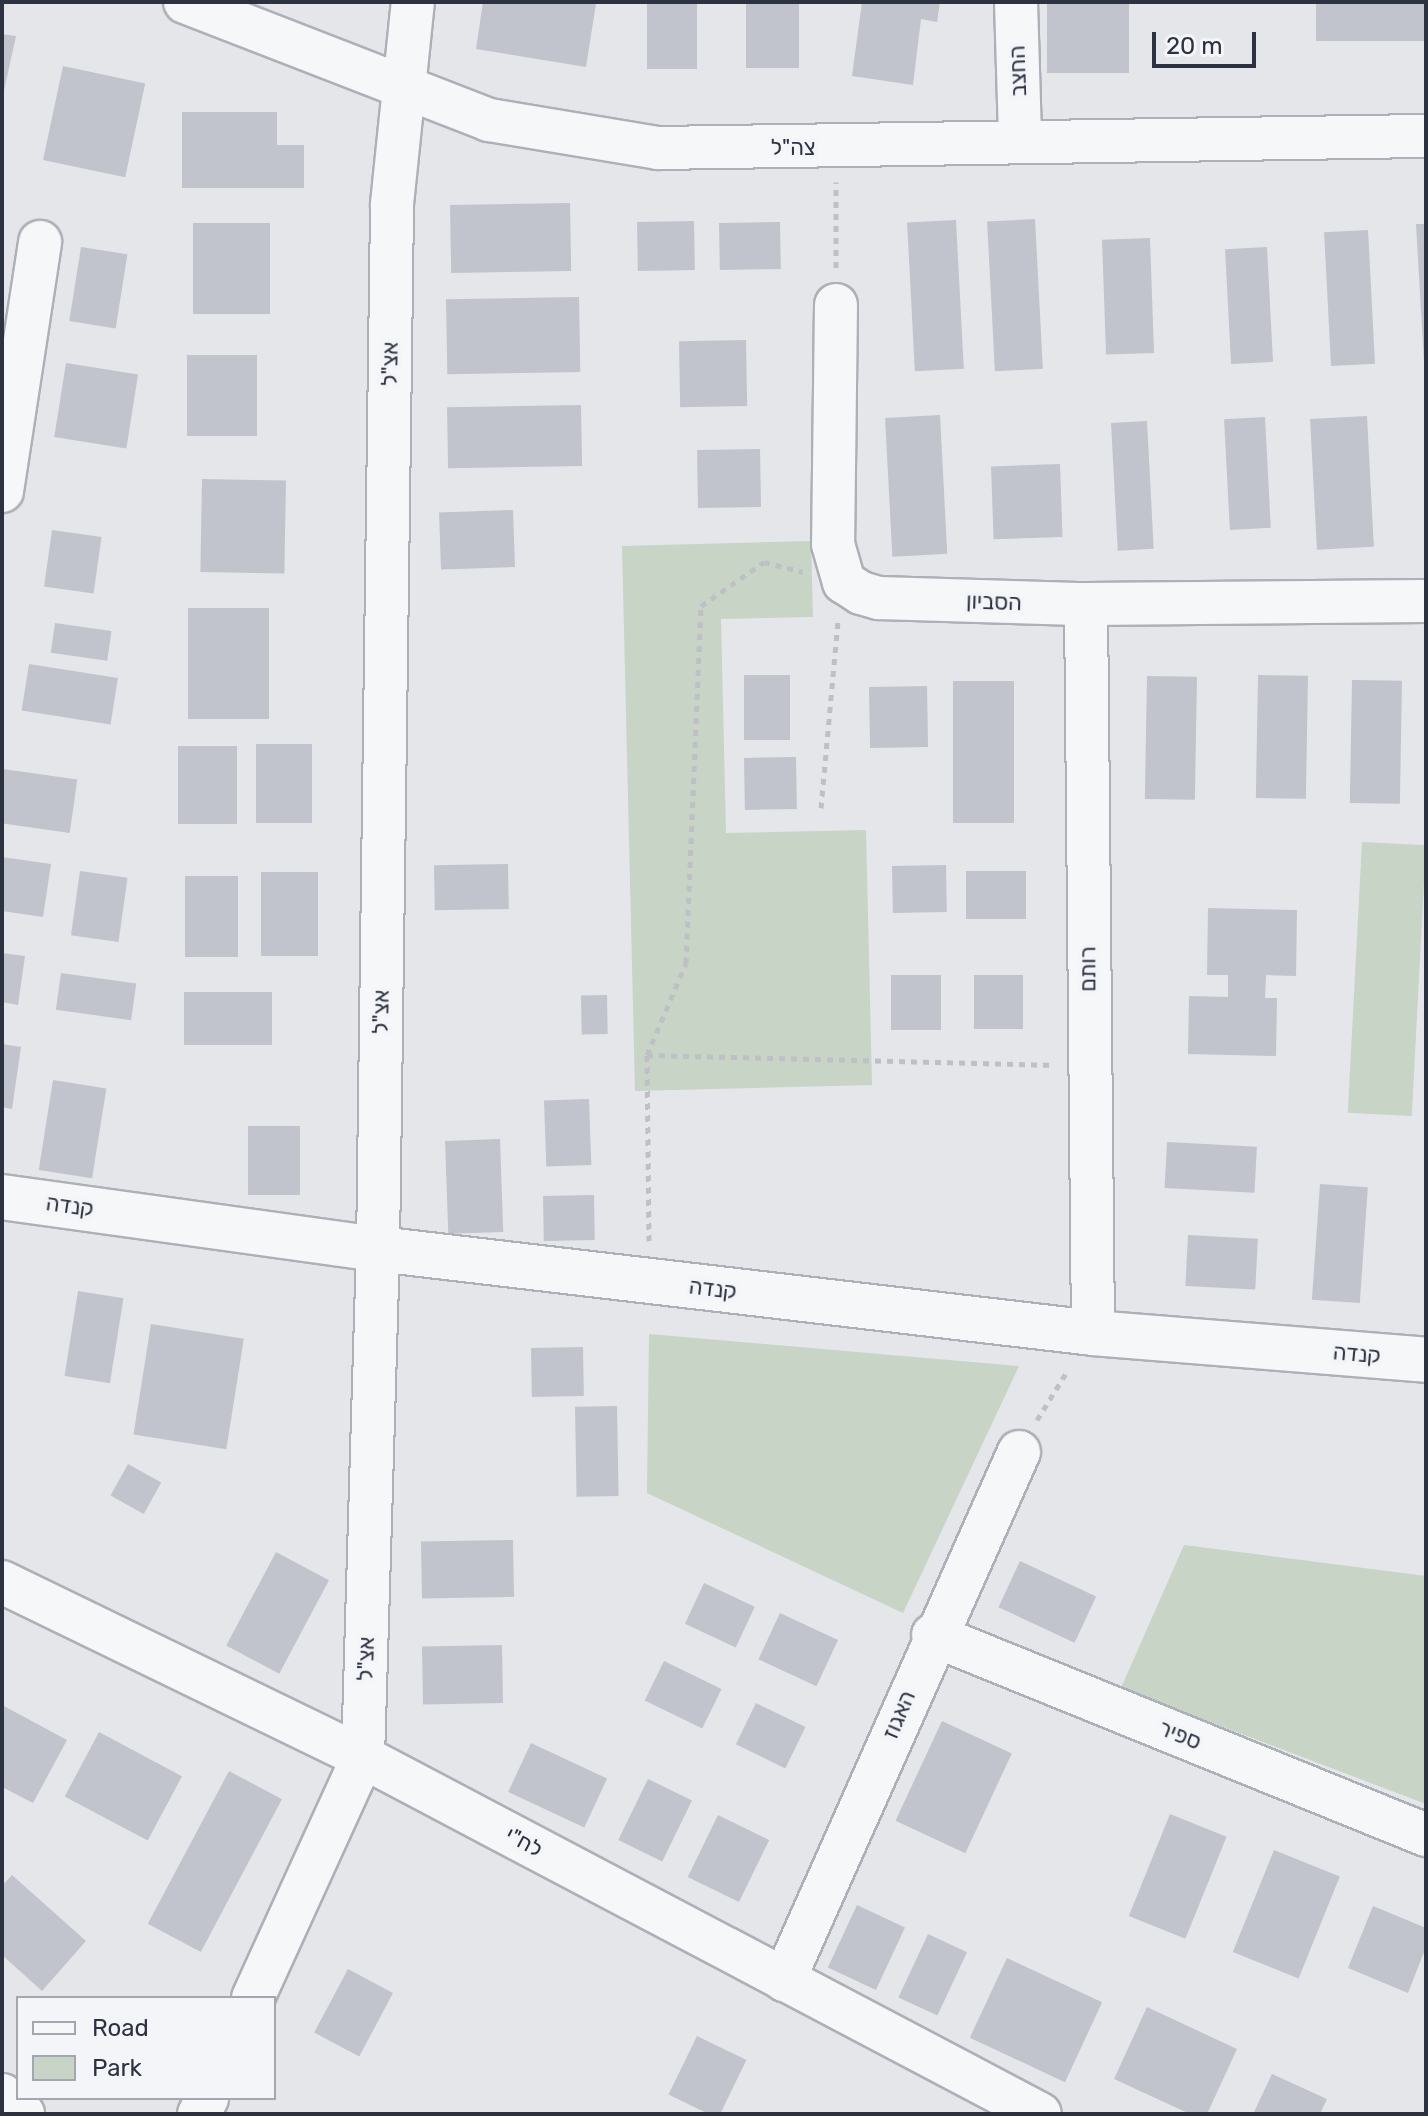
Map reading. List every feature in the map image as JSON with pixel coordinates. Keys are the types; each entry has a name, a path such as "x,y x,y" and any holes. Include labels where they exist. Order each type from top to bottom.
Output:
{"street":[{"name":"צה\"ל","path":"185,2 489,120 658,148 836,148 1020,140 1426,136"},
{"name":"אצ\"ל","path":"254,1996 363,1757 378,1249 392,204 413,2"},
{"name":"החצב","path":"1016,2 1020,140"},
{"path":"2,491 40,242"},
{"path":"836,305 833,544 844,582"},
{"name":"הסביון","path":"844,582 879,598 1086,604 1426,601"},
{"name":"רותם","path":"1086,604 1093,1333"},
{"name":"קנדה","path":"2,1197 378,1249 1093,1333 1426,1360"},
{"name":"האגוז","path":"784,1980 933,1635 1019,1452"},
{"name":"לח\"י","path":"2,1582 363,1757 1040,2114"},
{"name":"ספיר","path":"933,1635 1426,1835"},
{"path":"2,2096 22,2114"}],"path":[{"path":"836,148 836,305"},
{"path":"649,1282 647,1055 686,963 701,606 764,562 844,582 821,808"},
{"path":"647,1055 1089,1065"},
{"path":"1019,1452 1093,1333"}],"green space":[{"path":"811,541 813,617 721,619 726,833 866,830 872,1085 635,1091 622,546"},
{"path":"1362,842 1426,845 1412,1116 1348,1113"},
{"path":"649,1334 1019,1366 903,1613 647,1493"},
{"path":"1184,1545 1426,1576 1426,1804 1121,1688"}],"building":[{"path":"483,2 596,4 586,67 476,49"},
{"path":"647,2 697,2 697,69 647,69"},
{"path":"746,2 799,2 799,68 746,68"},
{"path":"862,2 940,2 937,22 921,19 913,85 852,76"},
{"path":"1047,2 1129,2 1129,73 1047,73"},
{"path":"1316,2 1426,2 1426,41 1316,41"},
{"path":"2,34 16,36 3,95 2,95"},
{"path":"63,66 145,83 125,177 43,160"},
{"path":"182,112 277,112 277,145 304,145 304,188 182,188"},
{"path":"570,203 571,271 451,273 450,205"},
{"path":"1035,219 1043,369 995,371 987,222"},
{"path":"956,220 964,369 915,371 907,223"},
{"path":"694,221 695,270 638,271 637,222"},
{"path":"780,222 781,269 720,270 719,223"},
{"path":"193,223 270,223 270,314 193,314"},
{"path":"1416,224 1426,224 1426,363 1424,363"},
{"path":"1368,230 1375,364 1331,366 1324,232"},
{"path":"1150,238 1154,353 1106,355 1102,240"},
{"path":"81,247 127,254 116,328 69,321"},
{"path":"1267,247 1273,362 1231,364 1225,249"},
{"path":"579,297 580,372 447,374 446,299"},
{"path":"746,340 747,406 680,407 679,341"},
{"path":"187,355 257,355 257,436 187,436"},
{"path":"66,363 138,374 126,448 54,437"},
{"path":"581,405 582,466 448,468 447,407"},
{"path":"940,415 947,554 892,557 885,418"},
{"path":"1367,416 1374,547 1317,550 1310,419"},
{"path":"1265,417 1271,528 1230,530 1224,419"},
{"path":"1147,421 1154,549 1118,551 1111,423"},
{"path":"760,449 761,507 698,508 697,450"},
{"path":"1060,464 1063,537 994,539 991,466"},
{"path":"202,479 286,480 284,573 200,572"},
{"path":"513,510 515,567 441,570 439,513"},
{"path":"52,530 102,537 94,593 44,586"},
{"path":"188,608 269,608 269,719 188,719"},
{"path":"55,623 111,631 107,661 51,653"},
{"path":"29,664 118,678 111,725 22,710"},
{"path":"744,675 790,675 790,740 744,740"},
{"path":"1258,675 1308,676 1306,799 1256,798"},
{"path":"1147,676 1197,677 1195,800 1145,799"},
{"path":"1352,680 1402,681 1400,804 1350,803"},
{"path":"953,681 1014,681 1014,823 953,823"},
{"path":"927,686 928,747 870,748 869,687"},
{"path":"256,744 312,744 312,823 256,823"},
{"path":"178,746 237,746 237,824 178,824"},
{"path":"796,757 797,809 745,810 744,758"},
{"path":"3,769 77,779 70,833 2,823"},
{"path":"2,857 51,864 43,917 2,911"},
{"path":"508,864 509,909 435,910 434,865"},
{"path":"946,865 947,912 893,913 892,866"},
{"path":"80,871 128,878 118,942 71,935"},
{"path":"966,871 1026,871 1026,919 966,919"},
{"path":"261,872 318,872 318,956 261,956"},
{"path":"185,876 238,876 238,957 185,957"},
{"path":"1208,908 1297,910 1296,976 1266,975 1265,998 1277,998 1276,1056 1188,1054 1189,996 1228,997 1228,975 1207,975"},
{"path":"2,953 25,956 18,1005 2,1002"},
{"path":"61,973 136,984 131,1020 56,1010"},
{"path":"891,975 941,975 941,1030 891,1030"},
{"path":"974,975 1023,975 1023,1029 974,1029"},
{"path":"184,992 272,992 272,1045 184,1045"},
{"path":"581,995 607,995 608,1034 582,1034"},
{"path":"2,1044 21,1047 12,1109 2,1107"},
{"path":"53,1080 106,1088 92,1178 39,1170"},
{"path":"589,1099 591,1165 546,1167 544,1101"},
{"path":"248,1126 300,1126 300,1195 248,1195"},
{"path":"500,1139 503,1232 448,1234 445,1141"},
{"path":"1167,1142 1257,1147 1254,1193 1165,1188"},
{"path":"1320,1184 1368,1187 1360,1303 1312,1300"},
{"path":"594,1195 595,1240 544,1241 543,1196"},
{"path":"1188,1235 1258,1239 1255,1290 1185,1286"},
{"path":"78,1291 123,1298 110,1383 65,1376"},
{"path":"151,1324 244,1339 226,1449 133,1435"},
{"path":"583,1347 584,1396 532,1397 531,1348"},
{"path":"617,1406 619,1496 577,1497 575,1407"},
{"path":"128,1464 161,1482 144,1514 111,1495"},
{"path":"513,1540 514,1597 422,1599 421,1542"},
{"path":"276,1552 329,1580 279,1674 226,1646"},
{"path":"1020,1561 1096,1596 1075,1643 998,1607"},
{"path":"704,1583 755,1607 736,1647 685,1624"},
{"path":"780,1613 838,1640 816,1686 758,1659"},
{"path":"502,1645 503,1703 423,1704 422,1646"},
{"path":"664,1661 722,1689 702,1729 645,1701"},
{"path":"756,1703 805,1727 785,1768 736,1744"},
{"path":"2,1705 67,1740 33,1803 2,1787"},
{"path":"942,1721 1012,1754 965,1853 896,1821"},
{"path":"99,1732 182,1776 148,1841 65,1796"},
{"path":"531,1743 607,1778 584,1827 508,1792"},
{"path":"229,1771 282,1799 201,1952 148,1924"},
{"path":"648,1779 692,1800 662,1862 618,1840"},
{"path":"1170,1814 1227,1837 1185,1939 1129,1916"},
{"path":"718,1815 769,1840 739,1902 688,1877"},
{"path":"1274,1850 1340,1877 1299,1979 1233,1952"},
{"path":"12,1875 86,1941 42,1991 2,1955 2,1886"},
{"path":"857,1905 905,1927 876,1990 828,1968"},
{"path":"1373,1906 1426,1928 1426,1947 1408,1993 1348,1968"},
{"path":"928,1934 967,1952 937,2016 898,1997"},
{"path":"1007,1958 1102,2002 1065,2082 970,2038"},
{"path":"348,1969 393,1993 359,2057 314,2033"},
{"path":"1147,2007 1237,2049 1207,2114 1190,2114 1114,2079"},
{"path":"697,2036 746,2060 720,2114 709,2114 669,2094"},
{"path":"1272,2074 1327,2099 1320,2114 1253,2114"}]}
